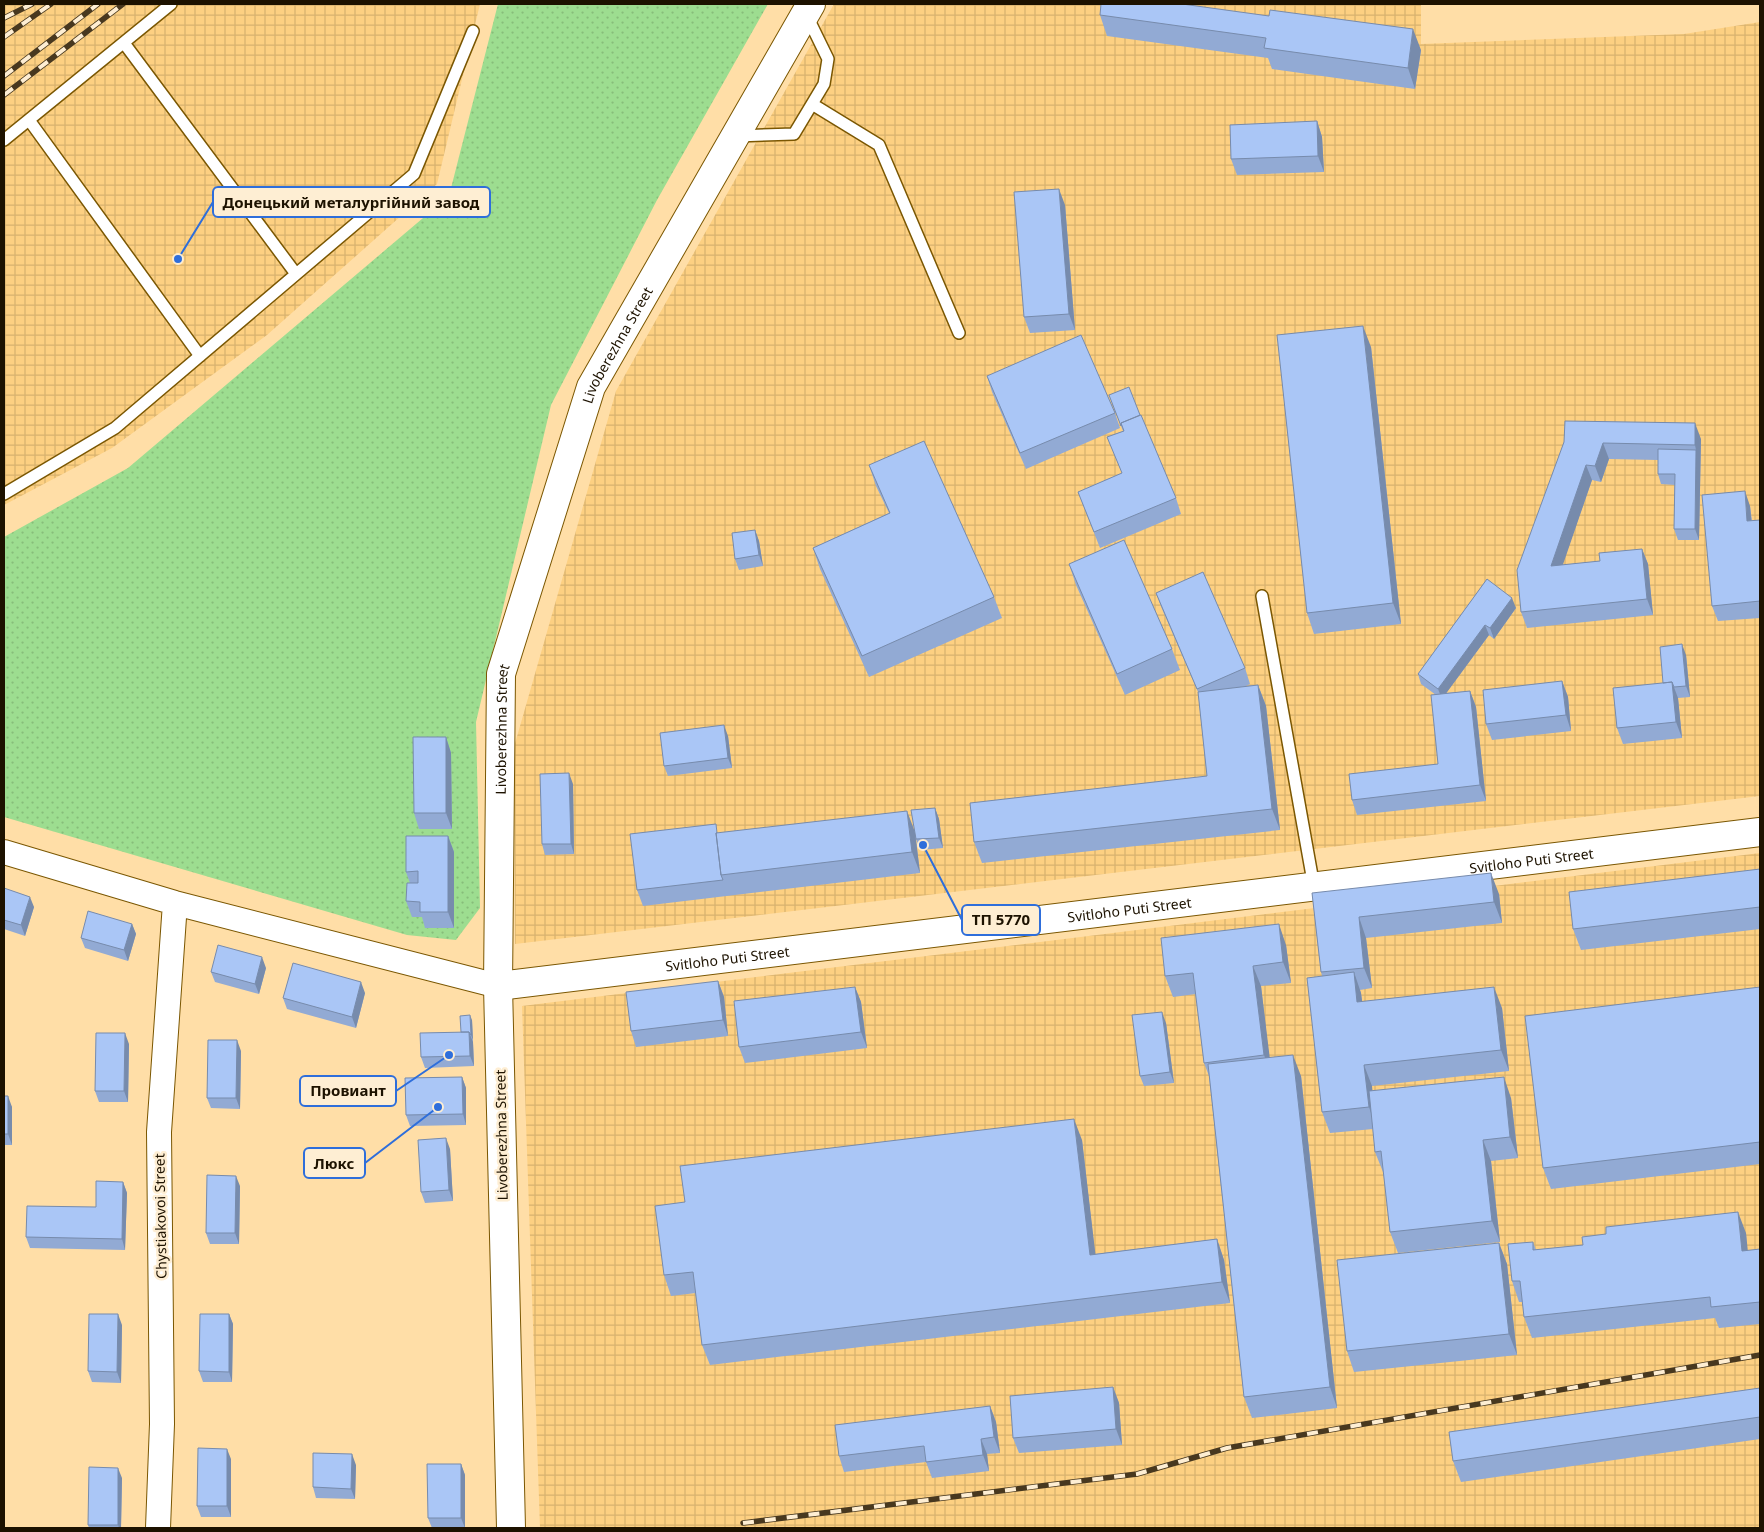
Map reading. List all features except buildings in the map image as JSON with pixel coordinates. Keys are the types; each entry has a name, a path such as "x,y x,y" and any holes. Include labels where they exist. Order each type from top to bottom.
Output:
{"main road":[{"name":"Livoberezhna Street","path":"511,1528 498,986 501,674 591,387 808,8"},
{"name":"Svitloho Puti Street","path":"498,986 1760,832"}],"street":[{"path":"4,852 176,903 498,986"},
{"name":"Chystiakovoi Street","path":"158,1528 162,1424 160,1132 176,903"}],"lane":[{"path":"4,140 171,4"},
{"path":"735,136 794,134 824,84 828,59 808,8"},
{"path":"4,494 116,428 414,174 473,31"},
{"path":"124,43 296,274"},
{"path":"812,104 879,144 959,334"},
{"path":"29,120 200,356"},
{"path":"1262,596 1314,887"}],"shaded area":[{"path":"4,4 480,4 437,184 267,335 112,448 4,505"},
{"path":"834,4 1421,4 1421,44 1684,34 1760,22 1760,796 515,944 514,747 616,391"},
{"path":"1760,853 1760,1528 540,1528 522,1006"}],"green space":[{"path":"498,4 768,4 657,200 551,405 476,722 480,908 456,940 407,935 4,817 4,537 128,468 449,196"}],"railway":[{"path":"4,18 32,4"},
{"path":"4,37 51,4"},
{"path":"4,76 98,4"},
{"path":"4,95 123,4"},
{"path":"743,1523 1137,1474 1227,1448 1760,1355"}],"place":[{"name":"Донецький металургійний завод","path":"178,259"},
{"name":"ТП 5770","path":"923,845"},
{"name":"Провиант","path":"449,1055"},
{"name":"Люкс","path":"438,1107"}]}
